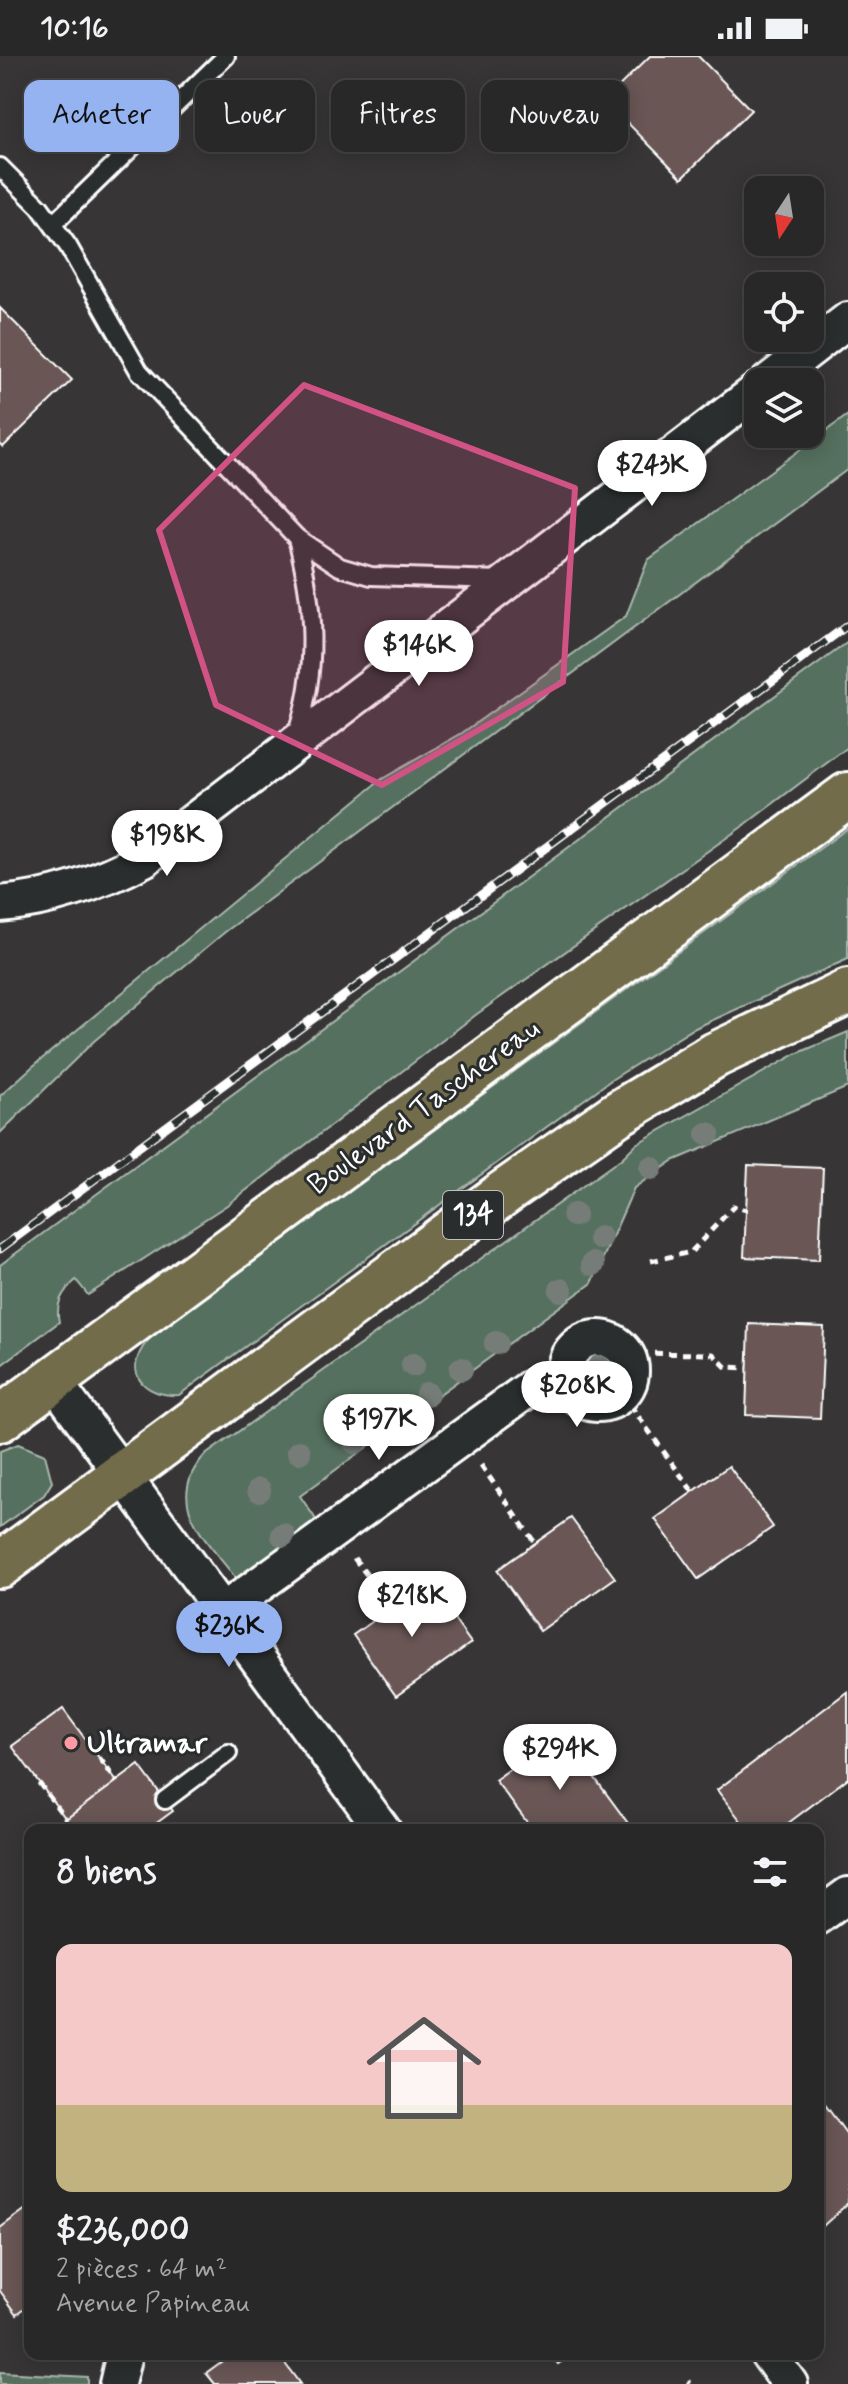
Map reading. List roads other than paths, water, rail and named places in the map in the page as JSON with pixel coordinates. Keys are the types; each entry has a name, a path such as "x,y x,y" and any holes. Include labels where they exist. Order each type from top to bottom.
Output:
{"main road":[{"name":"Boulevard Taschereau","path":"0,1419 848,795"},
{"name":"134","path":"0,1565 121,1473 617,1114 715,1055 848,992"}],"street":[{"path":"786,368 848,320"},
{"path":"0,904 58,896 116,874 173,838 744,401"},
{"path":"587,1340 609,1340 626,1353 631,1374 622,1394 604,1404 583,1400 574,1394 565,1375 570,1353 587,1340"},
{"path":"223,1611 530,1388 565,1375"},
{"path":"53,1380 379,1824"},
{"path":"824,1913 848,1895"},
{"path":"117,2384 123,2360"},
{"path":"772,2360 790,2384"}],"lane":[{"path":"53,224 226,56"},
{"path":"0,167 53,224 91,284 139,371 297,538 340,567 371,576 511,581"},
{"path":"291,748 309,690 312,626 311,597 297,538"},
{"path":"165,1800 228,1753"}],"railway":[{"path":"0,1249 848,625"}],"place":[{"name":"Ultramar","path":"71,1743"}]}
